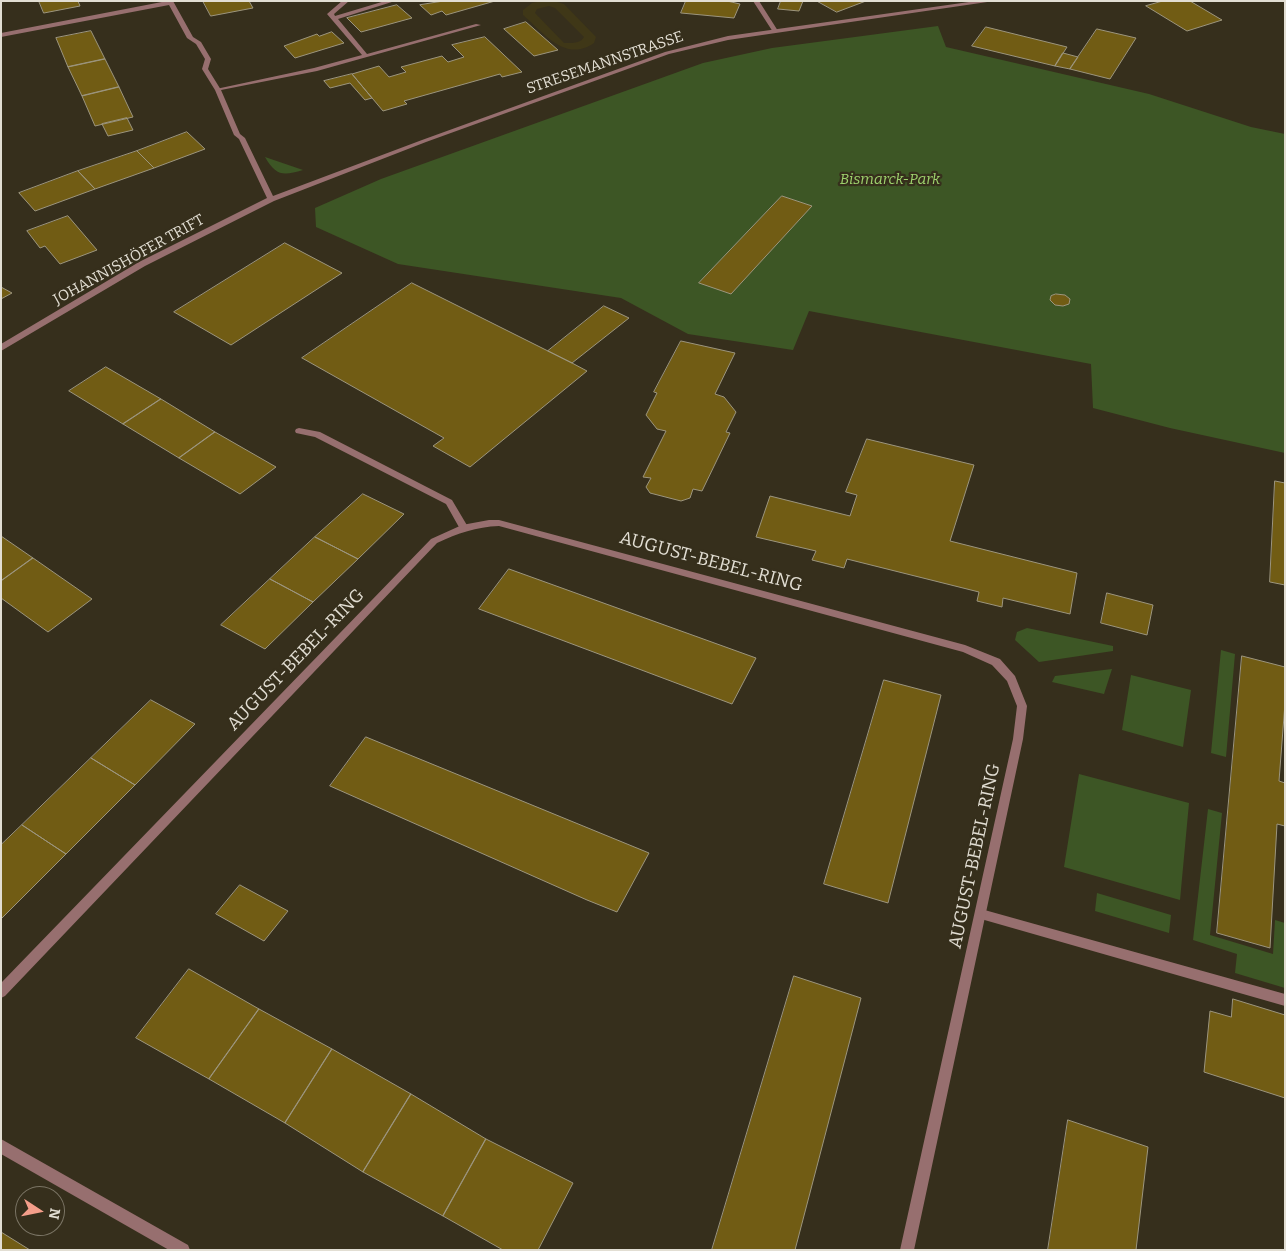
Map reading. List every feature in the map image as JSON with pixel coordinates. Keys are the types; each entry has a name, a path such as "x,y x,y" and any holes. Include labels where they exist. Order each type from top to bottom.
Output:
{"street":[{"path":"346,1 330,14 366,56"},
{"path":"334,18 392,1"},
{"path":"756,1 775,31"},
{"name":"STRESEMANNSTRASSE","path":"271,200 424,141 667,54 728,38 991,1"},
{"path":"1,36 170,2 190,38 199,43 208,59 205,69 218,90 237,135 242,138 271,200"},
{"path":"218,90 315,70 478,25"},
{"name":"JOHANNISHÖFER TRIFT","path":"1,348 142,264 271,200"},
{"path":"299,431 316,434 449,502 462,527"},
{"name":"AUGUST-BEBEL-RING","path":"1,992 434,541 462,527 478,523 499,523 965,649 996,662 1011,679 1022,706 1018,738 981,914 907,1250"},
{"path":"981,914 1285,1000"},
{"path":"1,1146 183,1250"}],"green space":[{"name":"Bismarck-Park","path":"938,26 946,47 1149,94 1251,127 1285,134 1285,453 1170,428 1093,408 1091,364 809,311 793,350 688,334 621,298 398,264 316,227 315,208 381,179 703,63 772,48"},
{"path":"265,157 303,170 285,174 281,173 273,168"},
{"path":"1027,628 1113,646 1113,651 1039,662 1015,640 1017,632"},
{"path":"1221,650 1235,654 1226,757 1211,753"},
{"path":"1112,669 1104,694 1052,682 1055,676"},
{"path":"1131,675 1191,690 1183,747 1122,730"},
{"path":"1079,774 1189,803 1180,900 1064,867"},
{"path":"1208,809 1222,813 1210,935 1273,954 1275,920 1285,923 1285,988 1235,973 1237,954 1193,940"},
{"path":"1097,893 1171,915 1169,933 1095,911"}],"sand":[{"path":"554,1 564,4 596,37 594,43 574,50 564,48 556,43 523,15 523,10 532,3","holes":["549,6 555,8 584,37 580,41 564,43 535,13 537,9"]}],"building":[{"path":"39,1 78,1 80,6 44,13"},
{"path":"203,1 249,1 253,8 211,16"},
{"path":"444,1 495,1 446,15 442,11 431,15 420,5"},
{"path":"686,1 727,1 740,4 734,18 681,13"},
{"path":"781,1 803,1 799,11 778,9"},
{"path":"817,1 866,1 837,12"},
{"path":"1163,1 1190,1 1222,20 1187,31 1146,6"},
{"path":"397,5 412,18 361,32 347,18"},
{"path":"526,22 558,50 534,56 504,29"},
{"path":"986,27 1067,47 1055,66 972,46"},
{"path":"1097,29 1136,38 1110,79 1070,69"},
{"path":"91,31 105,59 68,67 56,38"},
{"path":"332,32 344,43 295,58 284,46 317,34 319,36"},
{"path":"485,37 522,72 502,77 500,74 404,101 407,104 383,111 352,74 379,66 389,77 406,72 401,67 442,56 448,62 464,57 452,45"},
{"path":"1063,53 1078,57 1070,69 1055,66"},
{"path":"105,59 119,87 82,96 68,67"},
{"path":"352,74 372,98 365,100 350,83 330,88 324,81"},
{"path":"119,87 133,117 95,126 82,96"},
{"path":"127,118 133,130 108,136 102,124"},
{"path":"187,132 205,149 154,168 137,151"},
{"path":"137,151 154,168 95,189 78,171"},
{"path":"78,171 95,189 35,211 19,193"},
{"path":"782,196 812,206 731,294 699,283"},
{"path":"68,216 97,250 60,264 45,246 40,248 27,231"},
{"path":"285,243 342,273 231,345 174,312"},
{"path":"412,283 587,371 470,467 433,446 444,438 302,358"},
{"path":"1,287 12,293 1,299"},
{"path":"1056,294 1065,295 1070,299 1069,304 1063,306 1055,305 1050,300 1051,296"},
{"path":"604,306 629,318 572,363 548,351"},
{"path":"681,341 735,353 715,394 724,397 736,412 726,432 730,433 702,491 693,489 690,498 681,501 650,493 646,487 651,478 643,477 666,431 657,429 646,415 657,393 654,392"},
{"path":"106,367 161,399 123,424 69,391"},
{"path":"161,399 215,432 179,458 123,424"},
{"path":"215,432 276,467 240,494 179,458"},
{"path":"867,439 974,465 950,541 1077,573 1070,614 1003,598 1002,607 977,601 979,592 847,559 844,568 812,560 816,551 756,537 770,496 850,516 857,495 846,492"},
{"path":"1275,481 1285,483 1285,585 1270,582"},
{"path":"363,494 404,514 358,559 315,537"},
{"path":"1,536 33,558 1,581"},
{"path":"315,537 358,559 313,602 270,579"},
{"path":"33,558 92,599 48,632 1,598 1,581"},
{"path":"509,569 756,658 732,704 479,609"},
{"path":"270,579 313,602 265,649 221,625"},
{"path":"1107,593 1153,605 1147,635 1101,623"},
{"path":"1242,656 1285,667 1285,703 1279,781 1285,783 1285,826 1277,824 1270,948 1217,933"},
{"path":"884,680 941,695 888,903 824,884"},
{"path":"151,700 195,724 135,785 91,758"},
{"path":"366,737 649,853 617,912 330,786"},
{"path":"91,758 135,785 66,854 22,825"},
{"path":"22,825 66,854 1,919 1,845"},
{"path":"240,885 288,911 264,941 216,914"},
{"path":"189,969 259,1009 209,1079 136,1038"},
{"path":"794,976 861,998 795,1250 712,1250"},
{"path":"1233,999 1285,1015 1285,1098 1204,1072 1210,1011 1231,1017"},
{"path":"259,1009 332,1049 285,1123 209,1079"},
{"path":"332,1049 411,1094 363,1172 285,1123"},
{"path":"411,1094 486,1139 443,1216 363,1172"},
{"path":"1068,1120 1148,1147 1136,1250 1048,1250"},
{"path":"486,1139 573,1183 538,1250 503,1250 443,1216"},
{"path":"1,1232 30,1250 1,1250"}]}
